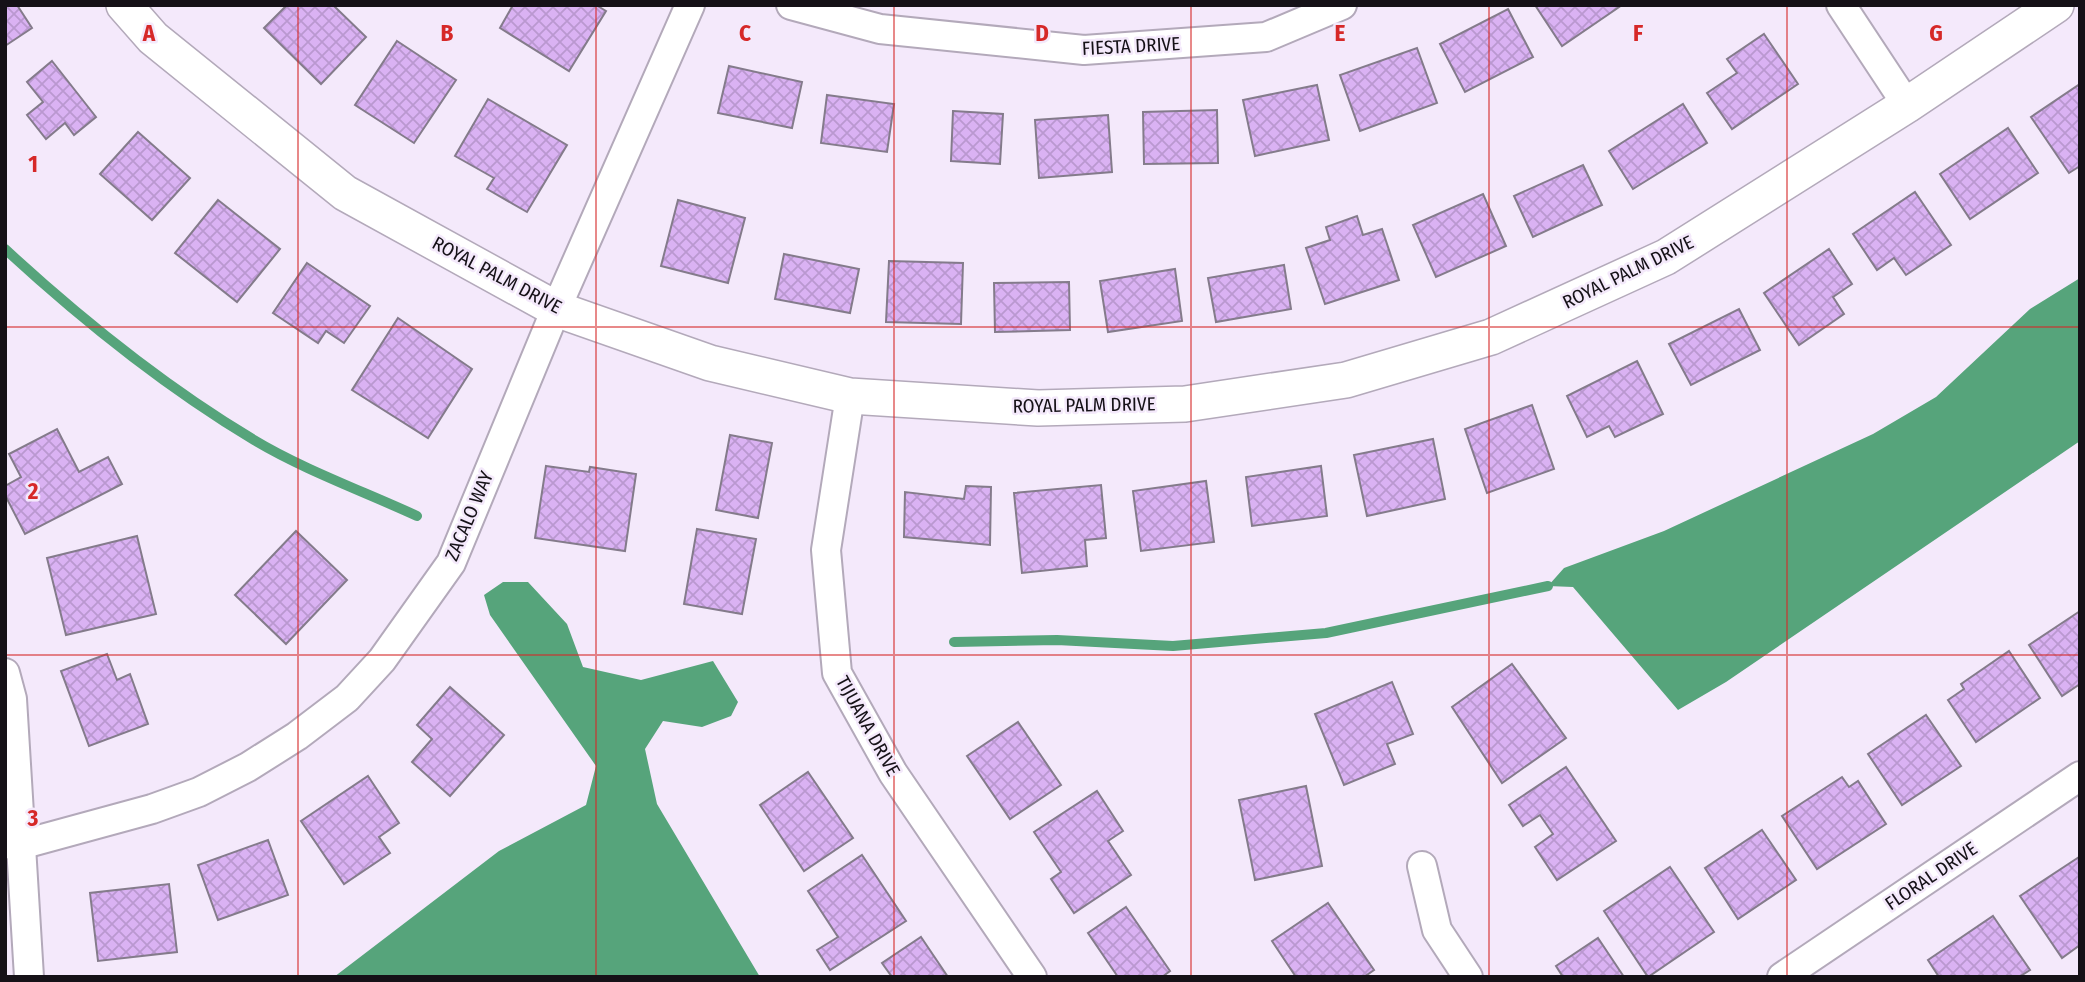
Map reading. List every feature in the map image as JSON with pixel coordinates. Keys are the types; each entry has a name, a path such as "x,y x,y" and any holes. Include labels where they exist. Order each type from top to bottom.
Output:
{"street":[{"name":"ROYAL PALM DRIVE","path":"124,5 153,38 345,193 556,309 710,363 850,396 1038,408 1185,404 1346,380 1491,337 1666,257 1908,105 2056,5"},
{"name":"ZACALO WAY","path":"13,844 152,809 199,792 268,755 347,698 382,660 451,563 556,309 690,5"},
{"name":"FIESTA DRIVE","path":"791,5 880,29 1084,50 1266,37 1342,5"},
{"path":"1841,5 1908,105"},
{"name":"TIJUANA DRIVE","path":"850,396 826,550 837,673 893,773 1032,977"},
{"path":"5,673 12,699 13,844 29,977"},
{"name":"FLORAL DRIVE","path":"1782,977 2080,776"},
{"path":"1422,866 1437,930 1468,977"}],"shaded area":[{"path":"2080,278 2080,441 1726,682 1678,710 1573,587 1548,586 1564,568 1664,531 1873,434 1936,397 2030,309"},
{"path":"503,582 528,582 567,624 583,667 641,680 713,661 738,702 731,716 702,727 663,721 645,749 657,804 760,977 334,977 499,851 586,805 596,766 490,615 484,595"}],"building":[{"path":"5,5 17,5 32,28 5,46"},
{"path":"287,5 333,5 366,37 321,84 264,28"},
{"path":"513,5 596,5 606,11 569,71 500,28"},
{"path":"1535,5 1622,5 1562,46"},
{"path":"1508,9 1533,57 1465,92 1440,44"},
{"path":"1764,34 1798,84 1732,129 1707,93 1737,73 1727,59"},
{"path":"397,41 456,80 414,143 355,105"},
{"path":"1417,48 1437,103 1360,131 1340,75"},
{"path":"52,61 96,117 74,135 65,123 46,139 27,115 43,102 27,82"},
{"path":"729,66 802,82 792,128 718,113"},
{"path":"2080,84 2080,166 2069,173 2031,117"},
{"path":"1317,85 1329,140 1255,156 1243,100"},
{"path":"827,95 894,104 887,152 821,143"},
{"path":"488,99 567,145 527,212 487,189 494,178 455,156"},
{"path":"1683,104 1707,143 1633,189 1609,151"},
{"path":"1217,110 1218,163 1144,164 1143,112"},
{"path":"953,111 1003,114 1000,164 951,161"},
{"path":"1108,115 1112,172 1039,178 1035,120"},
{"path":"2008,128 2038,173 1970,219 1940,174"},
{"path":"138,132 190,178 152,220 100,174"},
{"path":"1583,165 1602,205 1533,237 1514,196"},
{"path":"1915,192 1951,245 1906,275 1894,258 1877,270 1853,234"},
{"path":"1483,194 1506,246 1436,277 1413,225"},
{"path":"218,200 280,249 237,302 175,253"},
{"path":"678,200 745,218 728,283 661,266"},
{"path":"1357,216 1363,235 1382,229 1399,280 1325,304 1306,248 1330,240 1326,227"},
{"path":"1829,249 1852,284 1833,297 1844,314 1799,345 1764,293"},
{"path":"784,254 859,269 850,313 775,299"},
{"path":"889,261 963,263 961,324 886,322"},
{"path":"307,263 370,306 344,343 326,331 318,343 273,313"},
{"path":"1284,265 1291,309 1216,322 1208,278"},
{"path":"1175,269 1182,321 1108,332 1100,281"},
{"path":"1069,282 1070,330 995,332 994,283"},
{"path":"1739,309 1760,350 1691,385 1669,344"},
{"path":"398,318 472,369 428,438 352,390"},
{"path":"1637,361 1663,414 1615,437 1609,426 1587,437 1567,396"},
{"path":"1532,405 1554,469 1487,493 1465,429"},
{"path":"57,429 79,472 108,457 122,484 25,534 5,495 5,486 21,477 9,454"},
{"path":"730,435 772,443 758,518 716,510"},
{"path":"1433,439 1445,499 1367,516 1354,455"},
{"path":"546,466 589,472 590,467 636,474 625,551 535,538"},
{"path":"1321,466 1327,516 1252,526 1246,477"},
{"path":"1206,481 1214,542 1141,551 1133,491"},
{"path":"1101,485 1106,538 1085,540 1087,566 1022,573 1014,493"},
{"path":"966,486 991,487 990,545 904,537 905,492 964,499"},
{"path":"697,529 756,539 742,614 684,604"},
{"path":"296,531 347,580 286,644 235,595"},
{"path":"137,536 156,614 66,635 47,558"},
{"path":"2080,611 2080,684 2062,696 2029,645"},
{"path":"2009,651 2040,698 1976,742 1948,700 1964,689 1961,684"},
{"path":"107,654 117,680 130,674 148,724 89,746 61,671"},
{"path":"1512,664 1566,738 1502,783 1452,707"},
{"path":"1392,682 1413,734 1387,744 1395,764 1344,785 1315,714"},
{"path":"450,687 504,735 450,796 412,762 432,739 417,725"},
{"path":"1926,715 1961,766 1902,805 1868,754"},
{"path":"1018,722 1061,785 1010,819 967,756"},
{"path":"1566,767 1616,841 1557,880 1535,847 1553,834 1540,815 1523,826 1509,805"},
{"path":"808,772 853,838 804,871 760,805"},
{"path":"368,776 399,823 379,837 390,853 344,884 301,821"},
{"path":"1842,777 1849,787 1858,781 1886,824 1817,869 1782,816"},
{"path":"1306,786 1322,866 1255,880 1239,800"},
{"path":"1097,791 1123,831 1108,841 1131,875 1074,913 1051,879 1061,872 1034,832"},
{"path":"1762,830 1796,880 1738,919 1705,868"},
{"path":"268,840 288,895 218,920 198,865"},
{"path":"862,855 906,921 830,970 817,950 838,937 808,891"},
{"path":"2079,857 2080,945 2062,958 2020,896"},
{"path":"1670,867 1714,932 1648,977 1604,911"},
{"path":"169,884 177,952 98,961 90,893"},
{"path":"1328,903 1374,970 1364,977 1296,977 1272,941"},
{"path":"1126,907 1170,971 1162,977 1118,977 1088,933"},
{"path":"1993,916 2030,970 2019,977 1939,977 1928,960"},
{"path":"921,937 948,977 892,977 882,963"},
{"path":"1598,938 1624,977 1563,977 1556,966"}],"waterway":[{"path":"5,249 125,351 221,419 292,461 417,516"},
{"path":"954,642 1057,640 1173,646 1326,633 1548,586"}]}
